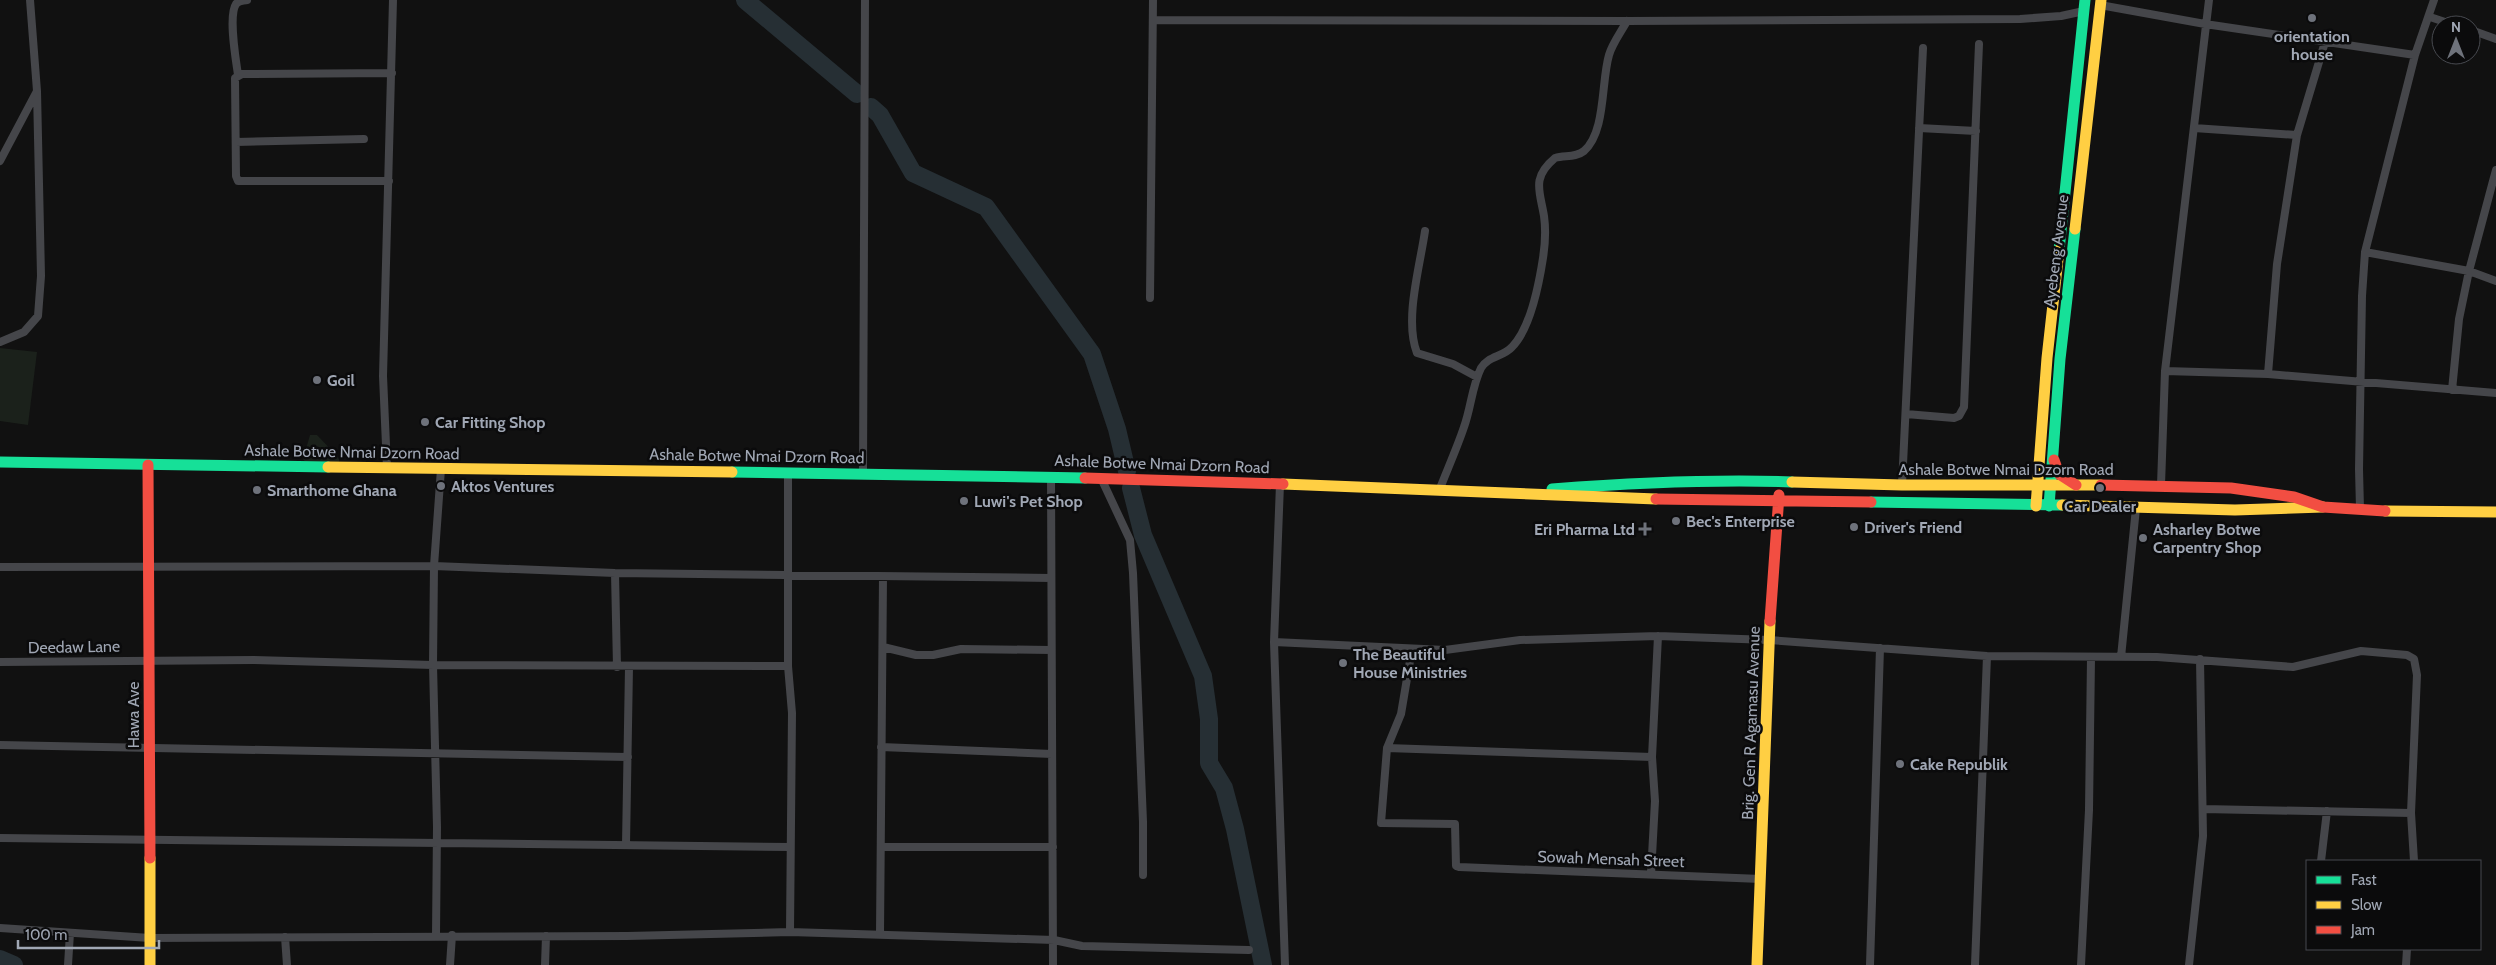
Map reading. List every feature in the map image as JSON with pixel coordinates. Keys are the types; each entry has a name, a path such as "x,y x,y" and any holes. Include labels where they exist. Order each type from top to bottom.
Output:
{"main road":[{"name":"Ayebeng Avenue","path":"2049,506 2060,359 2100,2"},
{"name":"Ayebeng Avenue","path":"2036,506 2039,453 2085,6"},
{"path":"2052,452 2059,474 2076,485"},
{"path":"2006,484 2020,481 2031,474 2039,453"},
{"name":"Ashale Botwe Nmai Dzorn Road","path":"0,462 1101,478 1439,491 1513,492 1650,500 2235,510 2323,506 2360,509 2496,512"},
{"name":"Hawa Ave","path":"148,465 150,565 150,965"},
{"name":"Ashale Botwe Nmai Dzorn Road","path":"1513,492 1644,482 1730,480 1779,483 1902,485 2161,485 2231,488 2294,497 2323,506"},
{"name":"Brig. Gen R Agamasu Avenue","path":"1757,965 1769,640 1779,483"}],"street":[{"path":"0,342 24,332 38,316 41,276 36,91 30,0"},
{"path":"247,0 239,1 235,5 233,22 238,75 235,78 236,176 238,181 390,181"},
{"path":"387,468 383,376 390,181 393,0"},
{"path":"863,474 865,0"},
{"path":"1150,298 1154,0"},
{"path":"2161,485 2165,372 2209,0"},
{"path":"2360,509 2362,296 2366,252 2415,55 2430,17 2434,0"},
{"path":"2100,2 2205,24 2415,55"},
{"path":"1154,20 1627,21 2020,19 2061,16 2085,6"},
{"path":"1439,491 1464,427 1477,377 1490,358 1510,349 1519,340 1526,324 1543,258 1545,227 1538,182 1547,165 1554,158 1576,155 1583,151 1594,137 1599,123 1604,74 1609,53 1627,21"},
{"path":"2481,33 2496,38"},
{"path":"2268,374 2278,255 2297,135 2325,42"},
{"path":"1906,414 1954,418 1959,416 1964,407 1979,44"},
{"path":"1902,485 1923,48"},
{"path":"238,75 392,73"},
{"path":"0,161 36,91"},
{"path":"1919,128 1976,131"},
{"path":"2194,128 2297,135"},
{"path":"236,142 364,139"},
{"path":"2452,390 2459,319 2469,271 2495,181 2496,170"},
{"path":"1426,231 1412,312 1413,343 1416,353 1453,364 1477,377"},
{"path":"2366,252 2469,271 2496,281"},
{"path":"2165,372 2268,374 2496,393"},
{"path":"436,935 433,665 434,566 441,469"},
{"path":"788,472 788,666 792,713 790,932"},
{"path":"1051,477 1053,965"},
{"path":"1101,478 1122,519 1130,540 1134,573 1143,822 1143,876"},
{"path":"1280,484 1274,642 1285,965"},
{"path":"2121,657 2136,508"},
{"path":"0,567 150,565 434,566 615,573 1051,578"},
{"path":"615,573 617,667"},
{"path":"880,934 883,577"},
{"path":"1274,642 1445,650 1520,640 1658,636 1769,640 1987,656 2200,659 2293,667 2351,653 2374,651 2407,655 2414,659 2417,675 2411,813 2414,860"},
{"path":"1651,874 1655,801 1652,757 1658,636"},
{"path":"883,648 916,655 933,655 961,649 1051,650"},
{"path":"1412,648 1400,714 1387,748 1652,757"},
{"path":"1870,965 1880,648"},
{"path":"1975,965 1987,656"},
{"path":"2081,965 2089,810 2091,658"},
{"path":"2189,965 2203,836 2200,659"},
{"name":"Deedaw Lane","path":"0,662 149,660 341,661 433,665 617,667 788,666"},
{"path":"626,845 629,667"},
{"path":"0,745 628,757"},
{"path":"881,748 1052,754"},
{"name":"Sowah Mensah Street","path":"1387,748 1380,822 1383,824 1455,824 1456,866 1761,879"},
{"path":"2203,809 2411,813"},
{"path":"2321,860 2326,811"},
{"path":"0,838 149,838 436,844 790,847"},
{"path":"882,847 1053,847"},
{"path":"0,928 150,938 436,935 546,936 790,932 1054,940 1082,946 1249,950"},
{"path":"68,965 70,933"},
{"path":"450,965 452,935"},
{"path":"545,965 546,936"},
{"path":"285,937 288,965"},
{"path":"2406,965 2407,950"}],"shaded area":[{"path":"0,348 37,352 28,425 0,421"},
{"path":"310,435 317,435 339,458 339,463 306,463 303,459"}],"waterway":[{"path":"745,0 857,94"},
{"path":"871,107 880,115 913,173 986,207 1092,354 1117,429 1127,471"},
{"path":"1131,488 1143,535 1203,676 1209,719 1209,763 1224,788 1235,829 1263,965"},
{"path":"0,959 14,965"}],"traffic: fast":[{"path":"2059,250 2085,0"},
{"path":"2049,506 2060,359 2075,229"},
{"path":"0,462 328,467"},
{"path":"732,472 1085,478"},
{"path":"1552,489 1672,482 1792,482"},
{"path":"1871,502 2062,505"}],"traffic: slow":[{"path":"2075,229 2101,0"},
{"path":"2036,506 2047,358 2059,250"},
{"path":"328,467 732,472"},
{"path":"1792,482 1902,485 2101,485"},
{"path":"1283,484 1656,499"},
{"path":"2062,505 2235,510 2323,507"},
{"path":"2385,511 2496,512"},
{"path":"1757,965 1770,621"},
{"path":"150,858 150,965"}],"traffic: jam":[{"path":"2054,460 2059,474 2076,485"},
{"path":"148,465 150,858"},
{"path":"1085,478 1283,484"},
{"path":"2101,485 2231,488 2294,497 2323,507 2385,511"},
{"path":"1770,621 1779,495"},
{"path":"1656,499 1871,502"}],"place":[{"name":"orientation house","path":"2312,18"},
{"name":"Goil","path":"317,380"},
{"name":"Car Fitting Shop","path":"425,422"},
{"name":"Aktos Ventures","path":"441,486"},
{"name":"Car Dealer","path":"2100,488"},
{"name":"Smarthome Ghana","path":"257,490"},
{"name":"Luwi's Pet Shop","path":"964,501"},
{"name":"Bec's Enterprise","path":"1676,521"},
{"name":"Driver's Friend","path":"1854,527"},
{"name":"Eri Pharma Ltd","path":"1645,529"},
{"name":"Asharley Botwe Carpentry Shop","path":"2143,538"},
{"name":"The Beautiful House Ministries","path":"1343,663"},
{"name":"Cake Republik","path":"1900,764"}]}
